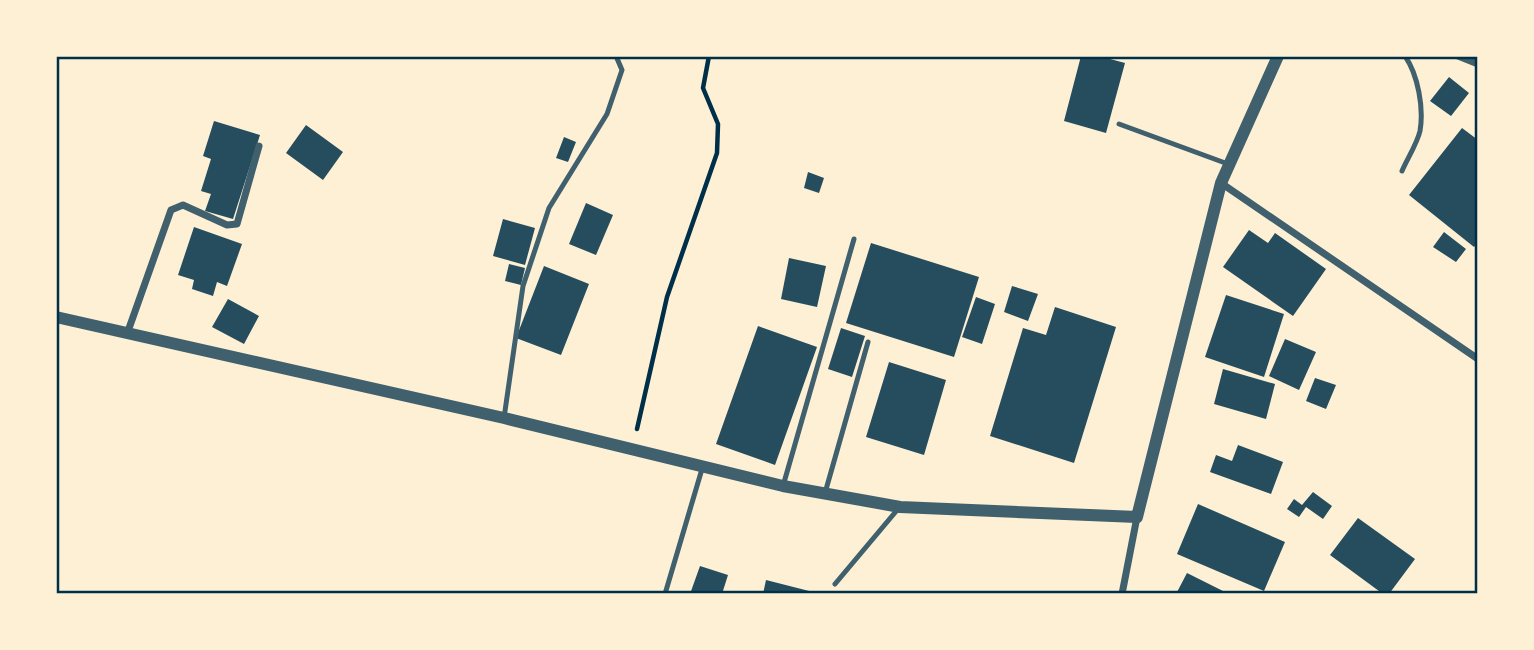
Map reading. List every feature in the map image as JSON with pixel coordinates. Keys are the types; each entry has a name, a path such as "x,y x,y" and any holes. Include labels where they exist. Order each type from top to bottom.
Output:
{"street":[{"path":"1122,594 1137,517 1221,183 1278,56"},
{"path":"1458,56 1478,64"},
{"path":"127,334 171,210 183,205 227,225 236,224 259,146"},
{"path":"1221,183 1478,359"},
{"path":"56,317 504,418 702,469 783,486 900,506 1137,517"}],"lane":[{"path":"504,418 523,286 549,208 607,114 622,70 616,56"},
{"path":"1402,171 1420,132 1420,100 1411,65 1405,56"},
{"path":"1119,124 1228,164"},
{"path":"783,486 854,239"},
{"path":"825,493 868,342"},
{"path":"665,594 702,469"},
{"path":"835,584 900,506"}],"path":[{"path":"632,451 667,297 717,153 718,124 703,88 709,56"}],"building":[{"path":"1081,56 1099,56 1125,63 1106,133 1064,121"},
{"path":"1449,77 1469,93 1451,116 1430,101"},
{"path":"214,121 260,135 233,219 205,211 211,194 201,191 211,159 203,156"},
{"path":"306,125 343,152 323,180 286,153"},
{"path":"1462,128 1478,140 1478,242 1474,247 1409,195"},
{"path":"564,137 576,142 568,162 556,158"},
{"path":"808,172 824,178 819,193 804,188"},
{"path":"586,203 613,215 596,255 569,244"},
{"path":"503,219 535,228 525,265 493,256"},
{"path":"194,227 242,244 227,286 217,282 213,296 192,289 194,280 178,275"},
{"path":"1249,230 1268,243 1275,233 1326,269 1293,316 1223,267"},
{"path":"1444,232 1466,249 1456,262 1433,247"},
{"path":"871,243 979,277 954,357 846,323"},
{"path":"789,258 826,266 817,307 781,299"},
{"path":"509,264 525,268 521,285 505,281"},
{"path":"544,266 589,284 561,355 516,338"},
{"path":"1012,286 1038,294 1028,321 1004,312"},
{"path":"1226,295 1284,314 1264,377 1205,357"},
{"path":"976,297 995,304 982,344 962,337"},
{"path":"228,299 259,316 244,344 212,327"},
{"path":"1055,307 1116,327 1074,463 990,436 1023,328 1046,335"},
{"path":"758,326 817,347 775,465 716,444"},
{"path":"841,328 865,336 852,377 828,369"},
{"path":"1285,339 1316,352 1299,390 1269,376"},
{"path":"889,362 946,380 924,455 866,437"},
{"path":"1223,369 1275,384 1266,419 1214,404"},
{"path":"1315,378 1336,385 1326,409 1306,401"},
{"path":"1238,445 1283,462 1271,494 1210,472 1216,455 1232,461"},
{"path":"1313,492 1332,506 1323,519 1306,507 1299,517 1287,509 1294,499 1302,505"},
{"path":"1198,504 1285,542 1264,591 1177,554"},
{"path":"1358,518 1415,559 1389,594 1383,594 1330,555"},
{"path":"700,566 728,575 722,594 690,594"},
{"path":"1187,573 1229,594 1176,594"},
{"path":"766,580 817,593 763,594"}]}
